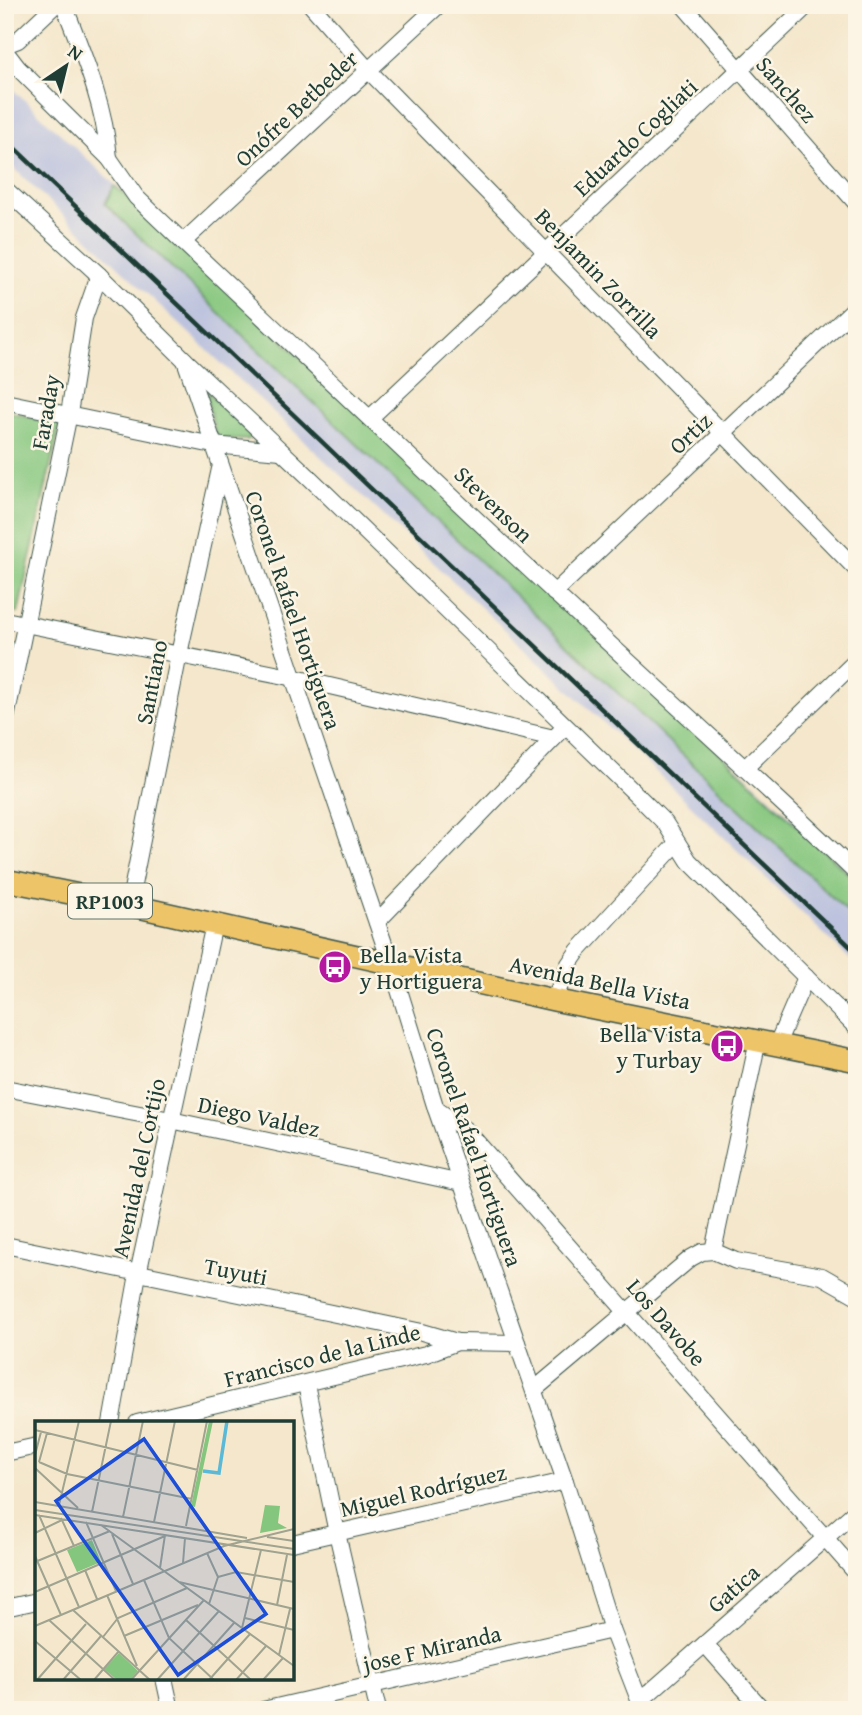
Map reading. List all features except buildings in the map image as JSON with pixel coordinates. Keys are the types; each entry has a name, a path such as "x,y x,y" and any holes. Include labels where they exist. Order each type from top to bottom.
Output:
{"main road":[{"name":"Avenida Bella Vista","path":"5,880 554,1000 857,1061"}],"street":[{"path":"5,45 18,40 55,5"},
{"path":"64,5 97,98 108,144 108,158"},
{"name":"Benjamin Zorrilla","path":"311,5 369,71 857,570"},
{"name":"Onófre Betbeder","path":"183,243 439,5"},
{"name":"Sanchez","path":"683,5 857,204"},
{"name":"Eduardo Cogliati","path":"371,417 808,5"},
{"name":"Stevenson","path":"5,51 18,68 108,158 136,197 183,243 857,874"},
{"path":"5,189 99,275 281,451 560,732 665,823 689,861 857,1028"},
{"name":"Faraday","path":"5,723 69,414 87,304 99,275"},
{"name":"Ortiz","path":"554,593 857,306"},
{"name":"Coronel Rafael Hortiguera","path":"184,360 295,678 391,964 436,1109 565,1481 612,1630 641,1705"},
{"path":"5,402 212,445 281,451"},
{"name":"Santiano","path":"129,905 179,654 220,469"},
{"path":"5,620 560,732"},
{"path":"745,768 857,660"},
{"path":"377,922 560,732"},
{"path":"554,1000 569,964 578,951 677,843"},
{"name":"Avenida del Cortijo","path":"111,1421 138,1274 214,924"},
{"path":"713,1251 768,1042 806,977"},
{"name":"Diego Valdez","path":"5,1088 171,1120 461,1183"},
{"name":"Los Davobe","path":"436,1109 467,1131 857,1574"},
{"name":"Tuyuti","path":"5,1245 422,1332 457,1342"},
{"path":"534,1390 691,1258 702,1252 713,1251 736,1261 822,1276 857,1296"},
{"name":"Francisco de la Linde","path":"146,1421 426,1354 457,1342 517,1343"},
{"path":"306,1384 378,1710"},
{"path":"5,1453 35,1446"},
{"name":"Miguel Rodríguez","path":"294,1543 565,1481"},
{"name":"Gatica","path":"641,1705 705,1644 857,1510"},
{"path":"5,1608 35,1601"},
{"name":"jose F Miranda","path":"263,1710 612,1630"},
{"path":"705,1644 763,1710"},
{"path":"164,1680 171,1710"}],"shaded area":[{"path":"5,82 857,879 857,966 650,766 5,160"}],"green space":[{"path":"114,186 142,208 857,882 857,921 105,204"},
{"path":"205,390 252,433 248,440 220,439 215,433"},
{"path":"5,411 60,423 18,613 5,610"}],"railway":[{"path":"5,139 857,953"}],"place":[{"name":"Bella Vista y Hortiguera","path":"335,967"},
{"name":"Bella Vista y Turbay","path":"727,1046"}]}
